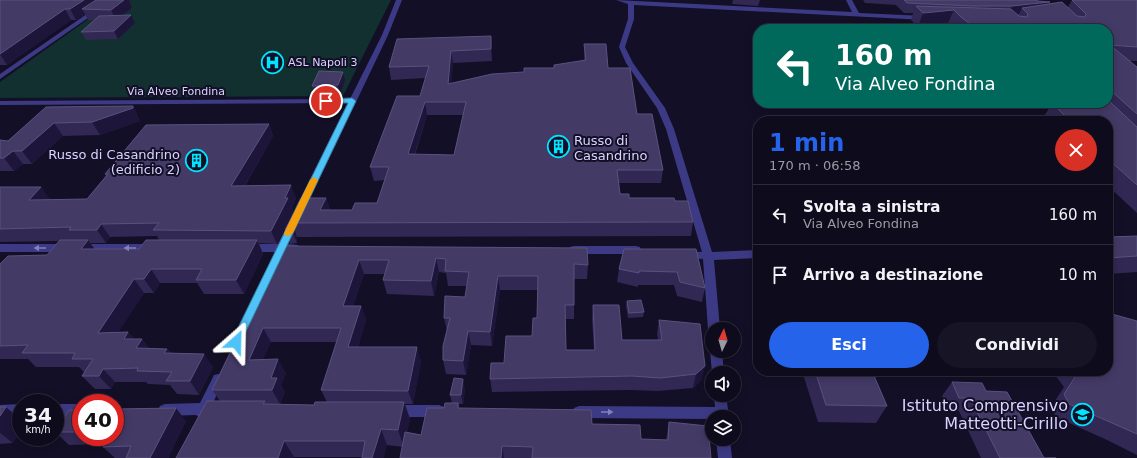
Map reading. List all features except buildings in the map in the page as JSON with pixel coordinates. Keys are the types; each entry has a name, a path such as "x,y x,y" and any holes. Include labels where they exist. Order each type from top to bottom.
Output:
{"street":[{"path":"0,77 111,0"},
{"path":"274,262 385,35 399,0"},
{"path":"619,0 631,2 929,18"},
{"path":"849,0 857,15"},
{"path":"631,2 631,19 622,47 630,63 661,108 670,129 708,256 713,322"},
{"name":"Via Alveo Fondina","path":"0,104 352,101"},
{"path":"0,248 164,248"},
{"path":"234,248 305,248"},
{"path":"565,250 644,250"},
{"path":"673,253 708,256 753,254"},
{"path":"197,423 224,367"},
{"path":"0,411 12,410"},
{"path":"153,410 228,410"},
{"path":"379,410 451,411"},
{"path":"570,412 705,415"},
{"path":"724,446 725,458"}],"green space":[{"path":"115,0 391,0 343,96 0,98 0,82"}],"slow traffic":[{"path":"288,233 314,180"}],"place":[{"name":"ASL Napoli 3","path":"273,62"},
{"name":"Russo di Casandrino","path":"558,147"},
{"name":"Russo di Casandrino (edificio 2)","path":"196,161"},
{"name":"Istituto Comprensivo Matteotti-Cirillo","path":"1083,414"}],"route":[{"path":"236,342 352,101 326,101"}]}
